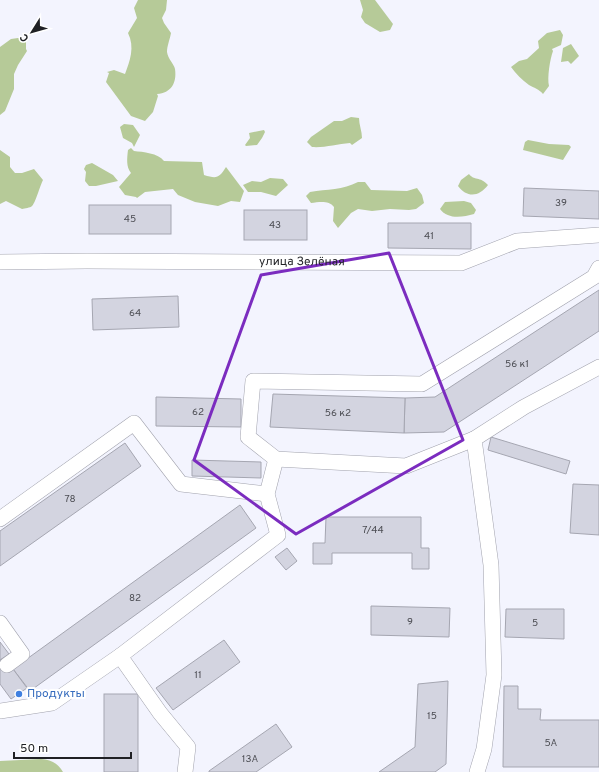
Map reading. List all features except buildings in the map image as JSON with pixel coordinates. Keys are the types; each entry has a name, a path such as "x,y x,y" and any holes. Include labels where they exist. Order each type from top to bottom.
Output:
{"street":[{"name":"улица Зелёная","path":"0,262 461,263 517,240 599,235"},
{"path":"599,268 594,277 422,384 253,381 248,437 276,459 406,466 474,439 524,407 599,367"},
{"path":"0,519 134,423 182,484 267,494"},
{"path":"474,439 491,565 494,675 484,750 477,772"},
{"path":"0,711 52,703 120,656 278,535 267,494 276,459"},
{"path":"0,623 22,654 7,665"},
{"path":"120,656 160,713 188,747 185,772"}],"highlighted area":[{"path":"389,253 463,440 296,534 194,460 261,275"}],"green space":[{"path":"138,0 167,0 166,10 162,18 171,33 167,52 175,69 174,83 166,92 157,94 158,96 153,112 145,121 131,116 106,82 109,73 107,72 114,70 125,74 130,59 131,49 128,33 137,18 134,8"},
{"path":"360,0 375,0 393,24 390,30 380,32 365,23 361,17 363,10"},
{"path":"560,30 563,35 561,45 552,49 553,51 548,83 549,86 543,94 524,81 511,67 519,61 527,59 539,48 538,41 547,33"},
{"path":"11,39 26,39 27,51 14,74 14,89 5,111 0,115 0,47"},
{"path":"571,44 579,56 571,64 568,61 561,62 563,48"},
{"path":"351,117 359,118 362,138 352,145 350,143 312,147 307,142 311,137 334,121 342,121"},
{"path":"124,124 133,125 140,135 134,147 132,143 123,138 120,127"},
{"path":"264,130 265,132 257,145 245,145 250,138 249,133"},
{"path":"528,140 549,144 569,145 571,147 563,160 523,150 525,142"},
{"path":"131,148 134,151 146,152 158,156 164,161 202,162 204,175 212,177 217,177 226,167 244,191 240,202 231,201 218,206 195,202 178,195 173,189 145,192 137,198 125,195 119,187 131,173 128,168 127,159 128,150"},
{"path":"0,150 10,157 10,167 15,173 22,173 34,169 43,180 35,202 31,207 22,209 6,201 0,204"},
{"path":"92,163 113,175 118,181 89,186 85,181 86,172 84,169 86,165"},
{"path":"469,174 482,180 488,185 477,194 465,193 458,186 461,180"},
{"path":"270,178 283,179 288,185 276,196 261,192 248,192 243,185 252,181 261,182"},
{"path":"358,182 365,182 371,190 407,191 417,188 422,195 424,203 416,209 409,210 390,209 372,211 358,209 351,213 338,228 333,221 334,207 332,205 324,202 311,203 306,196 310,192 341,188"},
{"path":"464,201 471,203 476,210 474,214 456,217 447,215 440,209 445,202"},
{"path":"41,759 54,762 63,772 0,772 0,761"}],"place":[{"name":"Продукты","path":"19,694"}]}
